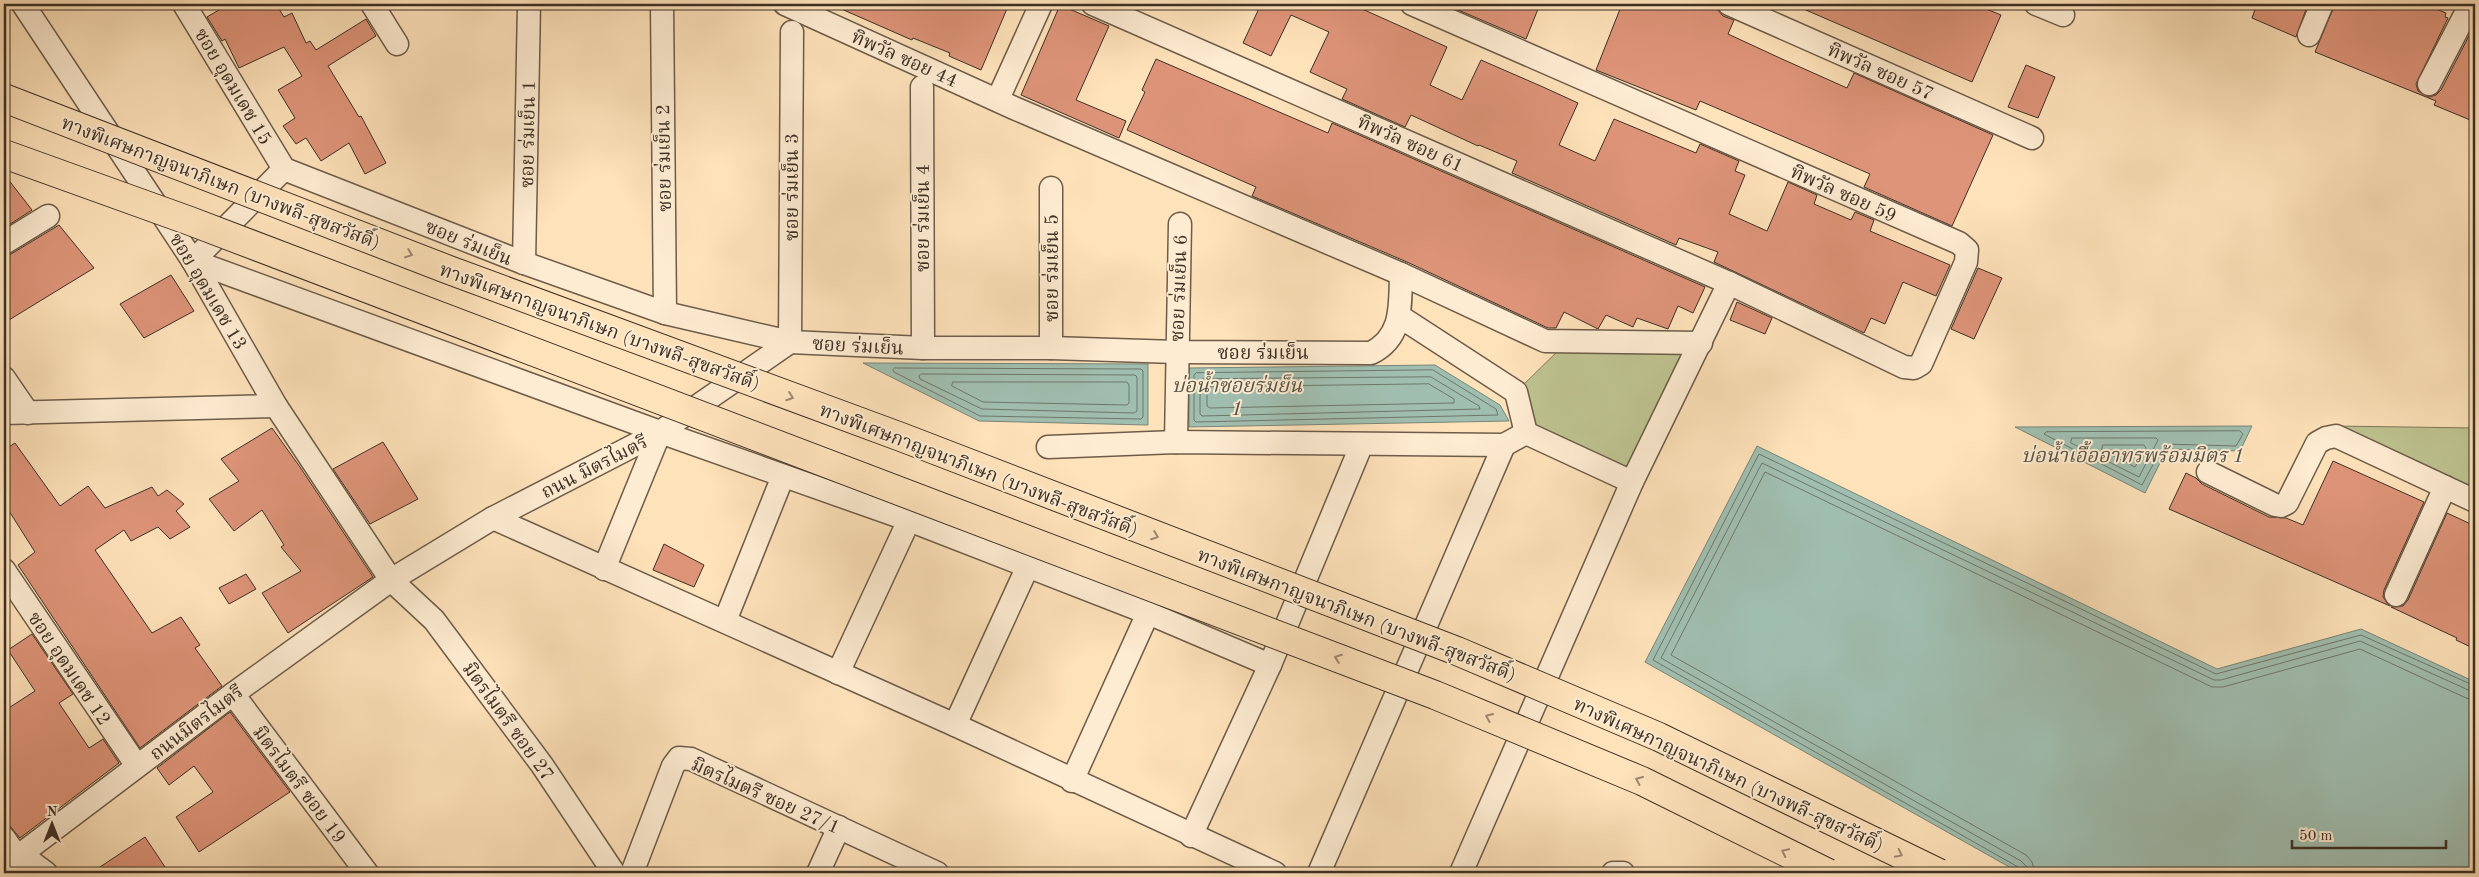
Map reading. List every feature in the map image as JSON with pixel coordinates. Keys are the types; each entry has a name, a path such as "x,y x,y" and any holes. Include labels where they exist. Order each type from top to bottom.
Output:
{"highway":[{"name":"ทางพิเศษกาญจนาภิเษก (บางพลี-สุขสวัสดิ์)","path":"4,98 458,274 901,437 1457,651 1660,737 1939,873"},
{"path":"4,154 190,221 1435,695 1642,781 1828,873"}],"street":[{"name":"ซอย อุดมเดช 15","path":"184,4 284,168"},
{"path":"372,4 397,44"},
{"name":"ซอย ร่มเย็น 1","path":"524,263 529,4"},
{"name":"ซอย ร่มเย็น 2","path":"662,4 665,313"},
{"name":"ทิพวัล ซอย 44","path":"785,4 998,99 1401,274 1545,341 1702,343"},
{"path":"998,99 1041,4"},
{"name":"ทิพวัล ซอย 61","path":"1093,4 1729,283"},
{"name":"ทิพวัล ซอย 59","path":"1412,4 1959,243 1966,250 1966,262 1920,364 1914,368 1904,367 1729,283"},
{"name":"ทิพวัล ซอย 57","path":"1729,4 2032,138"},
{"path":"2036,4 2063,16"},
{"path":"2309,35 2322,4"},
{"name":"ซอย อุดมเดช 13","path":"32,6 193,261 276,406 391,580"},
{"path":"2429,84 2466,8"},
{"name":"ซอย ร่มเย็น 3","path":"790,342 792,32"},
{"name":"ซอย ร่มเย็น 4","path":"922,87 922,348"},
{"path":"284,168 193,261 660,432 908,520 1148,613 1270,665"},
{"name":"ซอย ร่มเย็น","path":"284,168 524,263 665,313 790,342 922,348 1371,353 1383,347 1391,337 1399,316 1401,274"},
{"name":"ซอย ร่มเย็น 5","path":"1051,188 1051,348"},
{"path":"4,243 48,216"},
{"name":"ซอย ร่มเย็น 6","path":"1176,442 1176,352 1180,224"},
{"path":"1461,873 1632,482 1702,343 1729,283"},
{"path":"1399,316 1516,392 1526,433"},
{"name":"ถนน มิตรไมตรี","path":"391,580 493,518 660,432 790,342"},
{"path":"4,378 28,413"},
{"path":"4,413 276,406"},
{"path":"604,569 660,432"},
{"path":"1048,448 1176,442 1361,446 1504,445 1526,433"},
{"path":"1526,433 1632,482"},
{"path":"2208,472 2275,505 2281,506 2287,503 2317,443 2326,438 2336,436 2475,500"},
{"path":"1319,873 1504,445"},
{"path":"1191,836 1270,665 1361,446"},
{"path":"725,621 784,476"},
{"path":"2396,595 2445,487"},
{"path":"493,518 955,725 1191,836 1275,873"},
{"path":"838,674 908,520"},
{"path":"955,725 1028,566"},
{"name":"ซอย อุดมเดช 12","path":"4,570 137,766"},
{"name":"ถนนมิตรไมตรี","path":"10,862 233,694 391,580"},
{"name":"มิตรไมตรี ซอย 27","path":"391,580 434,620 542,765 614,873"},
{"path":"1072,780 1148,613"},
{"name":"มิตรไมตรี ซอย 19","path":"233,694 367,873"},
{"name":"มิตรไมตรี ซอย 27/1","path":"632,873 673,766 679,758 691,759 937,873"},
{"path":"818,873 839,826"},
{"path":"4,838 10,862 34,864 46,873"},
{"path":"1613,873 1623,873"}],"green space":[{"path":"1567,342 1701,343 1632,482 1526,433 1516,392"},
{"path":"2335,426 2475,428 2475,489"}],"water":[{"path":"863,363 1148,364 1148,425 979,421"},
{"name":"บ่อน้ำซอยร่มย็น 1","path":"1435,365 1500,405 1509,421 1189,427 1189,368"},
{"name":"บ่อน้ำเอื้ออาทรพร้อมมิตร 1","path":"2252,426 2240,451 2167,449 2145,493 2015,427"},
{"path":"1757,446 2217,669 2361,629 2475,682 2475,873 2020,873 1645,662"}],"building":[{"path":"229,4 276,4 284,17 292,13 306,43 310,41 316,50 366,19 376,36 328,66 359,117 361,116 386,163 365,174 349,143 321,161 306,138 296,144 283,126 295,118 278,90 302,76 284,47 239,68 225,39 222,41 207,17"},
{"path":"830,4 1009,4 981,70 949,56 950,53 913,38 912,40"},
{"path":"1261,4 1351,4 1447,47 1430,85 1462,100 1481,60 1578,103 1559,145 1595,161 1614,119 1696,153 1700,144 1739,161 1735,171 1745,175 1729,214 1767,231 1788,182 1817,195 1814,204 1851,220 1855,212 1874,220 1870,231 1950,265 1936,296 1903,282 1885,324 1871,318 1864,333 1714,262 1718,252 1679,238 1676,245 1512,173 1517,161 1478,146 1411,115 1405,127 1342,99 1347,89 1310,72 1329,32 1291,15 1271,56 1243,43"},
{"path":"1444,4 1540,4 1526,39"},
{"path":"1622,4 1703,4 1717,9 1723,16 1734,20 1728,34 1782,59 1847,88 1854,73 1993,135 1952,226 1864,187 1870,174 1700,101 1696,110 1596,70"},
{"path":"1792,4 1974,4 2001,15 1972,82"},
{"path":"2257,4 2308,4 2296,37 2252,18"},
{"path":"2335,4 2424,4 2446,13 2445,17 2448,18 2416,84 2418,91 2429,97 2436,95 2441,90 2473,28 2475,29 2475,122 2434,105 2436,101 2315,52"},
{"path":"1060,5 1109,26 1076,100 1126,121 1119,138 1021,95"},
{"path":"1156,59 1328,133 1332,123 1705,287 1693,313 1678,306 1668,329 1637,318 1633,327 1606,315 1598,329 1564,312 1556,328 1548,328 1407,262 1252,196 1256,187 1127,130 1145,92 1142,90"},
{"path":"2026,65 2055,77 2038,118 2008,107"},
{"path":"4,174 32,210 4,228"},
{"path":"59,225 94,268 4,323 4,256 11,254"},
{"path":"1978,268 2002,278 1974,339 1951,329"},
{"path":"171,275 194,311 144,338 120,304"},
{"path":"1737,302 1772,318 1765,334 1730,320"},
{"path":"272,428 373,577 288,633 262,593 301,571 281,547 284,545 262,510 234,531 209,499 239,481 221,459"},
{"path":"383,442 418,499 370,524 333,469"},
{"path":"15,443 60,506 88,486 105,508 152,487 158,496 167,490 184,504 176,511 190,527 170,539 158,527 131,541 124,530 95,550 152,633 181,617 200,645 195,648 222,686 140,748 18,565 35,552 4,503 4,450"},
{"path":"2333,461 2424,502 2384,590 2383,597 2390,606 2169,509 2186,473 2196,478 2202,484 2269,517 2286,518 2303,525"},
{"path":"2447,513 2475,526 2475,649 2456,640 2457,638 2391,607 2403,606 2408,600"},
{"path":"664,544 704,565 694,587 653,570"},
{"path":"246,574 256,589 229,604 219,588"},
{"path":"32,634 73,694 59,703 89,748 103,739 119,763 20,838 4,819 4,711 35,691 8,650"},
{"path":"230,712 290,792 199,852 176,817 213,792 194,766 169,785 157,768"},
{"path":"145,837 169,873 91,873"}]}
